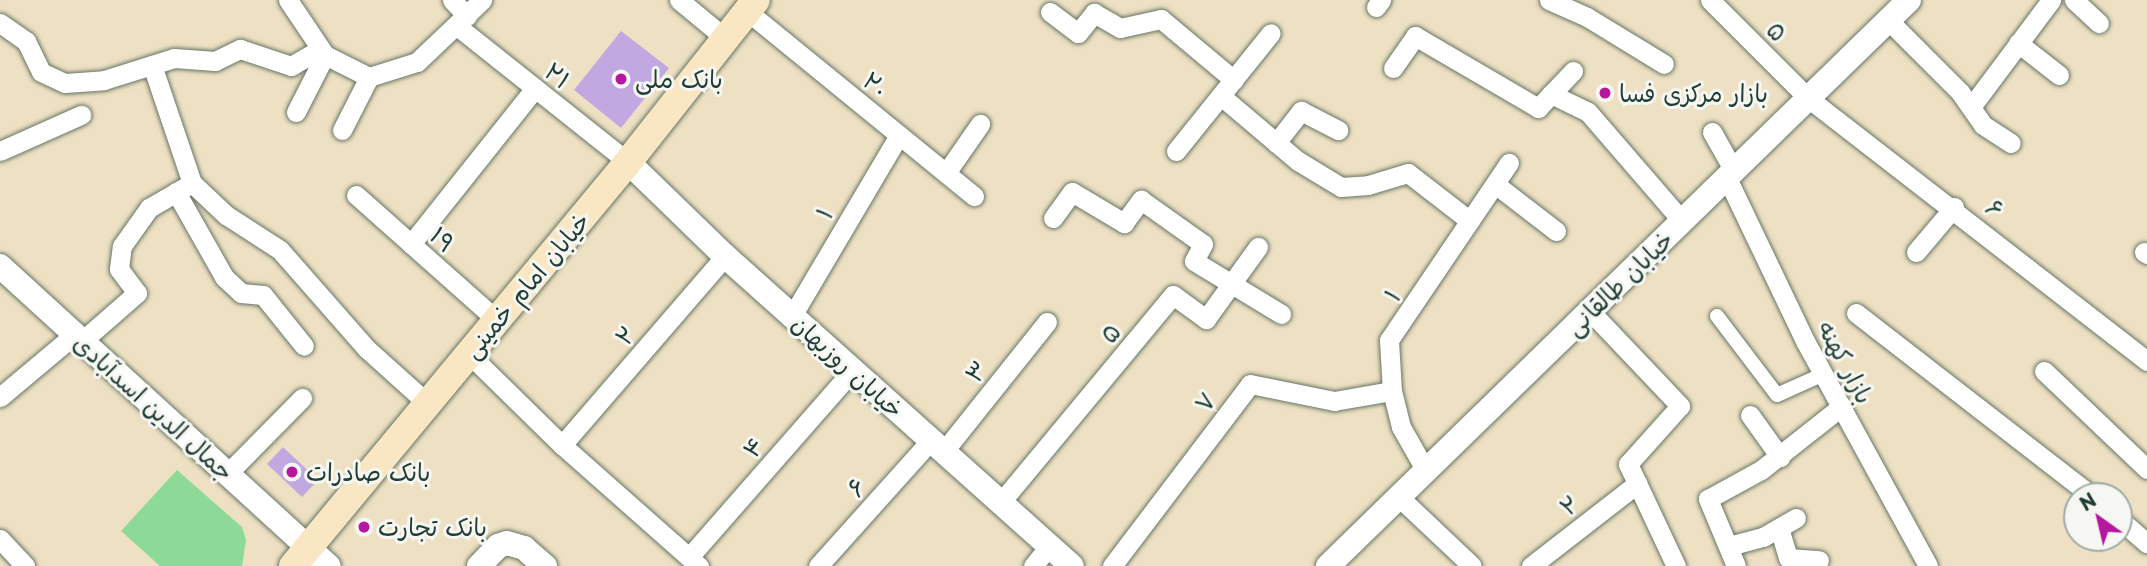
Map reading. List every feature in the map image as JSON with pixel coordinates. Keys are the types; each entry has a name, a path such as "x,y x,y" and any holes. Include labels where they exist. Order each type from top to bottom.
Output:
{"main road":[{"name":"خیابان امام خمینی","path":"310,560 428,404 628,162 751,5"}],"street":[{"path":"288,0 325,55"},
{"name":"۲۱","path":"452,0 462,21 535,88 628,162"},
{"path":"0,23 26,41 41,72 54,81 104,80 174,58 215,61 240,49 291,66 317,51 369,77 417,62 482,0"},
{"path":"679,0 726,38"},
{"path":"1549,0 1587,17 1664,64"},
{"name":"۵","path":"1710,0 1808,98"},
{"name":"خیابان طالقانی","path":"1328,566 1909,0"},
{"path":"1971,107 2051,0"},
{"path":"2074,0 2099,23"},
{"name":"۲۰","path":"751,5 899,135 974,196"},
{"path":"1050,12 1079,33 1094,13 1120,28 1160,10 1234,80"},
{"path":"1888,20 1971,107 1983,125 2011,143"},
{"path":"1177,152 1271,33"},
{"path":"1393,68 1415,36 1538,108 1573,71"},
{"path":"2018,43 2059,75"},
{"path":"296,112 325,55"},
{"path":"152,65 184,187 224,277 241,293 263,295 304,346"},
{"path":"342,130 369,77"},
{"path":"411,244 535,88"},
{"path":"1551,94 1588,112 1682,221"},
{"path":"1221,96 1276,143 1341,187 1368,186 1408,173 1470,221"},
{"name":"۶","path":"1808,98 1954,207 2147,361"},
{"path":"1276,143 1301,111 1338,130"},
{"path":"0,151 81,115"},
{"path":"946,173 980,124"},
{"name":"بازار کهنه","path":"1712,132 1824,373 1928,566"},
{"name":"۱","path":"792,316 899,135"},
{"name":"خیابان روزبهان","path":"628,162 726,256 1072,566"},
{"name":"۱","path":"1426,471 1401,427 1392,391 1389,340 1509,163"},
{"path":"1495,184 1556,231"},
{"path":"0,397 136,293 119,269 122,246 149,208 184,187"},
{"path":"184,187 280,250 367,349 428,404"},
{"path":"1053,218 1072,191 1124,223 1141,200 1203,244 1194,261 1281,314"},
{"name":"۱۹","path":"356,195 497,320"},
{"path":"1916,252 1954,207"},
{"name":"۵","path":"1001,502 1173,295 1206,319 1258,247"},
{"name":"۲","path":"562,445 726,256"},
{"name":"جمال الدین اسدآبادی","path":"0,266 227,474 310,560"},
{"path":"1590,311 1680,406 1628,464 1676,566"},
{"path":"1856,313 2074,482"},
{"path":"1717,316 1777,395 1824,373"},
{"name":"۳","path":"937,445 1047,322"},
{"path":"469,354 562,445 695,561"},
{"name":"۴","path":"695,561 853,370"},
{"path":"2044,371 2147,469"},
{"name":"۷","path":"1112,566 1250,384 1334,401 1392,391"},
{"path":"227,474 302,398"},
{"path":"1736,566 1708,499 1780,457 1842,406"},
{"path":"1750,415 1780,457"},
{"name":"۶","path":"818,566 937,445"},
{"name":"۲","path":"1531,566 1637,483"},
{"path":"1399,497 1472,566"},
{"path":"1729,546 1763,537 1787,523 1788,558 1819,560"},
{"path":"2133,531 2147,543"},
{"path":"0,539 25,566"},
{"path":"479,566 498,546 507,543 524,548 545,566"},
{"path":"1033,566 1049,545"}],"green space":[{"path":"177,470 242,527 246,540 242,566 160,566 121,531"}],"building":[{"name":"بانک ملی","path":"621,31 669,68 621,128 574,90"},
{"name":"بانک صادرات","path":"283,447 318,480 302,497 267,464"}],"place":[{"name":"بانک ملی","path":"621,79"},
{"name":"بازار مرکزی فسا","path":"1605,93"},
{"name":"بانک صادرات","path":"292,472"},
{"name":"بانک تجارت","path":"364,527"}]}
